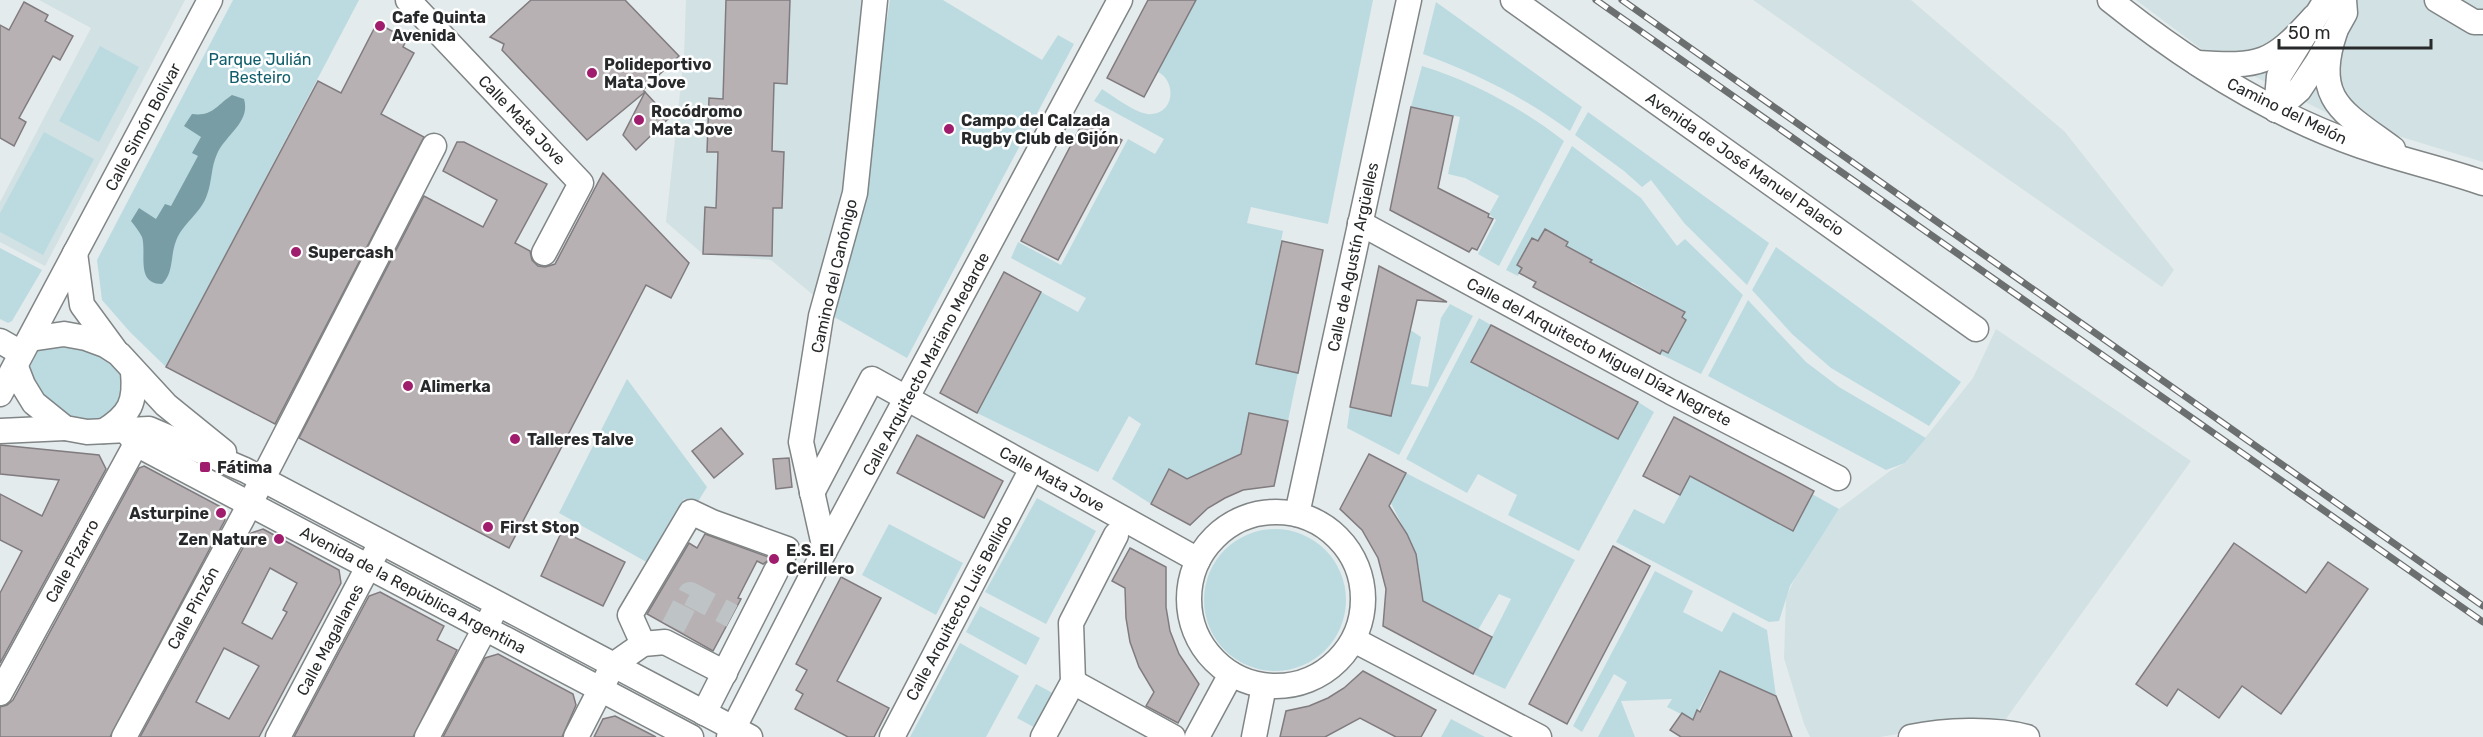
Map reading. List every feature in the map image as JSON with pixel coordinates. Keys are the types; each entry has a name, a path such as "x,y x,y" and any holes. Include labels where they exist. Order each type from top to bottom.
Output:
{"street":[{"name":"Calle Simón Bolivar","path":"0,394 210,0"},
{"name":"Calle Mata Jove","path":"408,0 581,183 544,253"},
{"name":"Camino del Canónigo","path":"825,550 801,442 821,316 855,193 874,0"},
{"name":"Calle Arquitecto Mariano Medarde","path":"737,734 825,550 1120,0"},
{"name":"Calle de Agustín Argüelles","path":"1297,514 1409,0"},
{"name":"Avenida de José Manuel Palacio","path":"1513,0 1976,329"},
{"name":"Camino del Melón","path":"2110,0 2194,62 2276,110 2359,146 2483,183"},
{"path":"2276,110 2299,90 2335,32 2345,14 2344,0"},
{"path":"2437,0 2480,24"},
{"path":"2194,62 2238,65 2255,63 2277,53 2292,41 2320,9"},
{"path":"2276,110 2278,75 2320,9"},
{"path":"2335,32 2326,58 2327,81 2335,103 2410,161"},
{"name":"Calle Pinzón","path":"124,737 249,503 254,474 434,146"},
{"name":"Calle del Arquitecto Miguel Díaz Negrete","path":"1360,223 1671,392 1839,478"},
{"path":"0,430 65,428 122,435 119,422 131,407 135,390 126,363 82,304 75,253"},
{"path":"23,353 64,334 77,335 105,345 126,363"},
{"path":"0,341 23,353"},
{"path":"23,353 23,385 34,404 65,428"},
{"name":"Avenida de la República Argentina","path":"126,363 166,405 254,474"},
{"name":"Calle Mata Jove","path":"812,493 872,379 1198,560"},
{"name":"Avenida de la República Argentina","path":"122,435 149,429 254,474 704,713 737,734"},
{"name":"Avenida de la República Argentina","path":"122,435 691,737"},
{"name":"Calle Pizarro","path":"0,693 122,435"},
{"name":"Calle Arquitecto Luis Bellido","path":"892,737 1026,480"},
{"path":"704,713 725,673 740,620 787,549 691,512 630,615 660,638 725,673"},
{"path":"1268,512 1297,514 1322,524 1342,541 1356,563 1363,589 1363,615 1354,640 1338,662 1317,677 1291,686 1264,686 1247,682 1231,674 1211,658 1197,636 1189,610 1190,584 1198,560 1215,536 1239,520 1268,512"},
{"path":"1043,737 1073,682 1071,623 1116,535"},
{"name":"Calle Magallanes","path":"278,737 381,542"},
{"path":"427,737 498,604"},
{"path":"576,737 613,665 660,638"},
{"path":"1354,640 1539,737"},
{"path":"1197,737 1231,674"},
{"path":"1073,682 1173,737"},
{"path":"1254,737 1264,686"},
{"path":"1911,737 1929,733 2010,732 2027,737"}],"shaded area":[{"path":"39,0 185,0 45,266 0,242 0,202 91,28"},
{"path":"686,0 865,0 847,193 818,299 771,260 703,254 666,222 684,55"},
{"path":"1753,0 1911,0 2065,132 2174,270 2162,287"},
{"path":"2136,0 2483,0 2483,162 2333,116 2204,51"},
{"path":"232,95 244,99 244,115 217,154 207,195 179,235 166,280 162,284 154,283 145,273 142,237 131,221 139,208 156,219 165,204 171,206 198,156 192,153 201,137 184,126 192,114 205,114"},
{"path":"1996,329 2191,461 2003,723 1915,731 1880,737 1810,737 1784,658 1786,597 1798,572 1839,509 1890,471 1905,463 1973,378"}],"green space":[{"name":"Parque Julián Besteiro","path":"233,0 359,0 166,367 130,332 102,300 97,260"},
{"name":"Campo del Calzada Rugby Club de Gijón","path":"890,0 943,0 1042,60 1058,35 1074,44 907,358 827,313 859,198"},
{"path":"1195,0 1373,0 1328,224 1251,207 1247,223 1283,231 1257,364 1298,373 1288,421 1249,413 1240,456 1190,480 1169,470 1151,504 1112,479 1141,424 1129,416 1098,472 977,413 1041,292 1078,312 1086,298 1011,258 1018,242 1061,265 1128,139 1155,154 1164,139 1094,101 1102,89 1140,112 1152,114 1165,108 1169,102 1170,89 1164,76 1158,72"},
{"path":"1436,2 1582,107 1570,131 1535,107 1499,87 1423,54"},
{"path":"100,46 139,67 99,142 59,121"},
{"path":"1422,66 1441,72 1496,97 1532,118 1564,141 1499,266 1478,254 1496,220 1489,214 1499,196 1465,178 1448,174 1460,117 1411,107"},
{"path":"1588,112 1769,243 1747,285 1685,224 1651,180 1642,187 1575,135"},
{"path":"44,132 94,159 43,255 0,232 0,213"},
{"path":"1572,146 1641,198 1677,246 1685,239 1743,295 1701,374 1660,354 1662,350 1668,353 1686,320 1683,318 1685,312 1632,282 1629,284 1566,246 1568,242 1546,229 1517,265 1522,268 1518,276 1506,270"},
{"path":"1776,247 1961,382 1929,426 1831,368 1792,334 1752,290"},
{"path":"0,248 42,270 12,321 8,323 0,319"},
{"path":"1748,300 1806,362 1839,387 1926,438 1905,463 1886,470 1708,376"},
{"path":"1450,304 1473,316 1399,455 1347,428 1350,407 1391,415 1409,329 1421,337 1411,384 1428,387 1441,318"},
{"path":"1479,318 1491,325 1472,363 1618,439 1638,402 1654,412 1579,551 1508,515 1517,495 1478,474 1467,493 1406,459"},
{"path":"52,345 77,345 105,359 119,375 124,393 118,410 110,416 93,421 65,416 47,405 37,391 30,366 37,352"},
{"path":"627,379 707,487 697,503 684,499 650,564 559,513"},
{"path":"1406,473 1575,560 1505,689 1473,674 1511,599 1499,594 1478,630 1423,601 1419,568 1410,541 1391,503"},
{"path":"1690,476 1792,531 1812,494 1839,509 1790,586 1779,621 1769,622 1616,542 1634,509 1664,524"},
{"path":"1037,498 1096,531 1046,624 985,592"},
{"path":"889,524 963,563 936,615 862,575"},
{"path":"1275,529 1302,534 1325,550 1341,573 1346,600 1341,627 1325,650 1302,666 1275,671 1248,666 1225,650 1209,627 1204,600 1209,573 1225,550 1248,534"},
{"path":"1655,571 1693,591 1683,612 1722,632 1733,612 1767,630 1776,696 1720,671 1693,720 1667,707 1672,699 1621,701 1635,737 1598,737 1627,682 1614,674 1582,732 1573,726"},
{"path":"980,606 1040,638 1026,665 966,632"},
{"path":"960,643 1019,676 986,737 910,737"},
{"path":"1036,684 1058,696 1039,730 1017,718"},
{"path":"1451,719 1485,737 1441,737"}],"building":[{"name":"Polideportivo Mata Jove","path":"531,0 625,0 679,56 643,90 645,92 587,140 502,50 504,44 490,37"},
{"path":"726,0 790,0 787,84 774,83 772,151 784,152 782,208 773,208 772,256 703,254 705,207 716,208 718,152 707,152 709,98 723,99"},
{"path":"1148,0 1196,0 1144,97 1107,78"},
{"path":"24,2 48,15 45,21 73,36 60,60 53,56 19,118 26,122 14,146 0,138 0,25 9,30"},
{"name":"Supercash","path":"377,23 407,39 403,47 414,53 381,114 424,137 275,424 166,367 318,81 341,93"},
{"name":"Rocódromo Mata Jove","path":"645,92 669,118 636,150 623,135"},
{"path":"1411,107 1453,116 1438,188 1489,214 1488,217 1493,219 1477,250 1472,248 1469,252 1390,210"},
{"path":"1084,120 1122,140 1058,260 1021,241"},
{"path":"457,142 464,142 547,184 515,243 530,251 532,260 538,266 545,267 555,264 603,173 689,263 671,298 646,285 509,548 299,438 424,196 483,227 497,200 443,171"},
{"path":"1545,229 1568,242 1566,246 1592,260 1590,262 1685,312 1682,317 1686,320 1668,353 1662,350 1660,354 1533,287 1536,282 1519,273 1522,268 1517,265 1532,238 1538,241"},
{"path":"1282,241 1323,250 1298,373 1256,364"},
{"path":"1379,266 1447,302 1417,300 1391,416 1350,407"},
{"path":"1004,272 1041,292 977,413 940,393"},
{"path":"1491,325 1638,402 1618,439 1471,362"},
{"path":"1249,413 1288,421 1274,486 1243,490 1225,498 1208,508 1190,525 1151,504 1169,469 1187,479 1241,454"},
{"path":"1674,417 1814,491 1793,531 1690,476 1680,495 1643,476"},
{"path":"721,428 743,454 714,478 692,451"},
{"path":"917,435 1003,481 984,518 897,473"},
{"path":"0,445 99,455 106,469 0,663 0,593 22,551 0,540 0,494 42,516 59,480 0,474"},
{"path":"1369,454 1406,473 1389,506 1407,534 1416,554 1423,601 1492,637 1473,674 1383,626 1386,589 1378,558 1362,530 1340,509"},
{"path":"789,458 792,487 776,489 773,459"},
{"path":"144,466 221,507 225,520 110,737 0,737 0,707 13,700 139,468"},
{"path":"263,529 339,570 341,583 259,737 140,737 251,533","holes":["270,568 297,583 283,610 287,612 272,639 242,623","224,648 259,666 229,719 196,702"]},
{"path":"562,531 625,562 603,606 541,576"},
{"path":"705,534 771,558 763,564 757,561 738,598 741,599 713,651 647,614 689,543 697,548"},
{"path":"2234,543 2306,593 2328,562 2368,589 2281,714 2242,686 2219,718 2178,689 2167,706 2136,684"},
{"path":"1613,546 1650,566 1567,724 1529,704"},
{"path":"1130,548 1166,567 1166,607 1170,631 1179,654 1199,684 1178,723 1146,706 1154,692 1139,667 1130,642 1125,588 1112,581"},
{"path":"841,577 881,598 837,681 889,708 874,737 848,737 795,709 803,694 796,690 807,670 796,664"},
{"path":"380,592 444,626 437,640 457,650 413,737 294,737 369,596"},
{"path":"498,654 573,694 576,705 562,737 443,737 485,658"},
{"path":"1363,671 1436,710 1421,737 1396,737 1360,718 1325,737 1280,737 1286,711 1309,706 1328,698 1344,688"},
{"path":"1720,671 1776,696 1792,737 1681,737 1670,730 1682,713 1693,720 1697,710 1700,712"},
{"path":"615,716 656,737 594,737 603,719"}],"tunnel":[{"path":"673,627 690,594 732,616"}],"railway":[{"path":"1596,0 2483,622"},
{"path":"1622,0 2483,606"}],"place":[{"name":"Cafe Quinta Avenida","path":"380,26"},
{"name":"Polideportivo Mata Jove","path":"592,73"},
{"name":"Rocódromo Mata Jove","path":"639,120"},
{"name":"Campo del Calzada Rugby Club de Gijón","path":"949,129"},
{"name":"Supercash","path":"296,252"},
{"name":"Alimerka","path":"408,386"},
{"name":"Talleres Talve","path":"515,439"},
{"name":"Fátima","path":"205,467"},
{"name":"Asturpine","path":"221,513"},
{"name":"First Stop","path":"488,527"},
{"name":"Zen Nature","path":"279,539"},
{"name":"E.S. El Cerillero","path":"774,559"}]}
